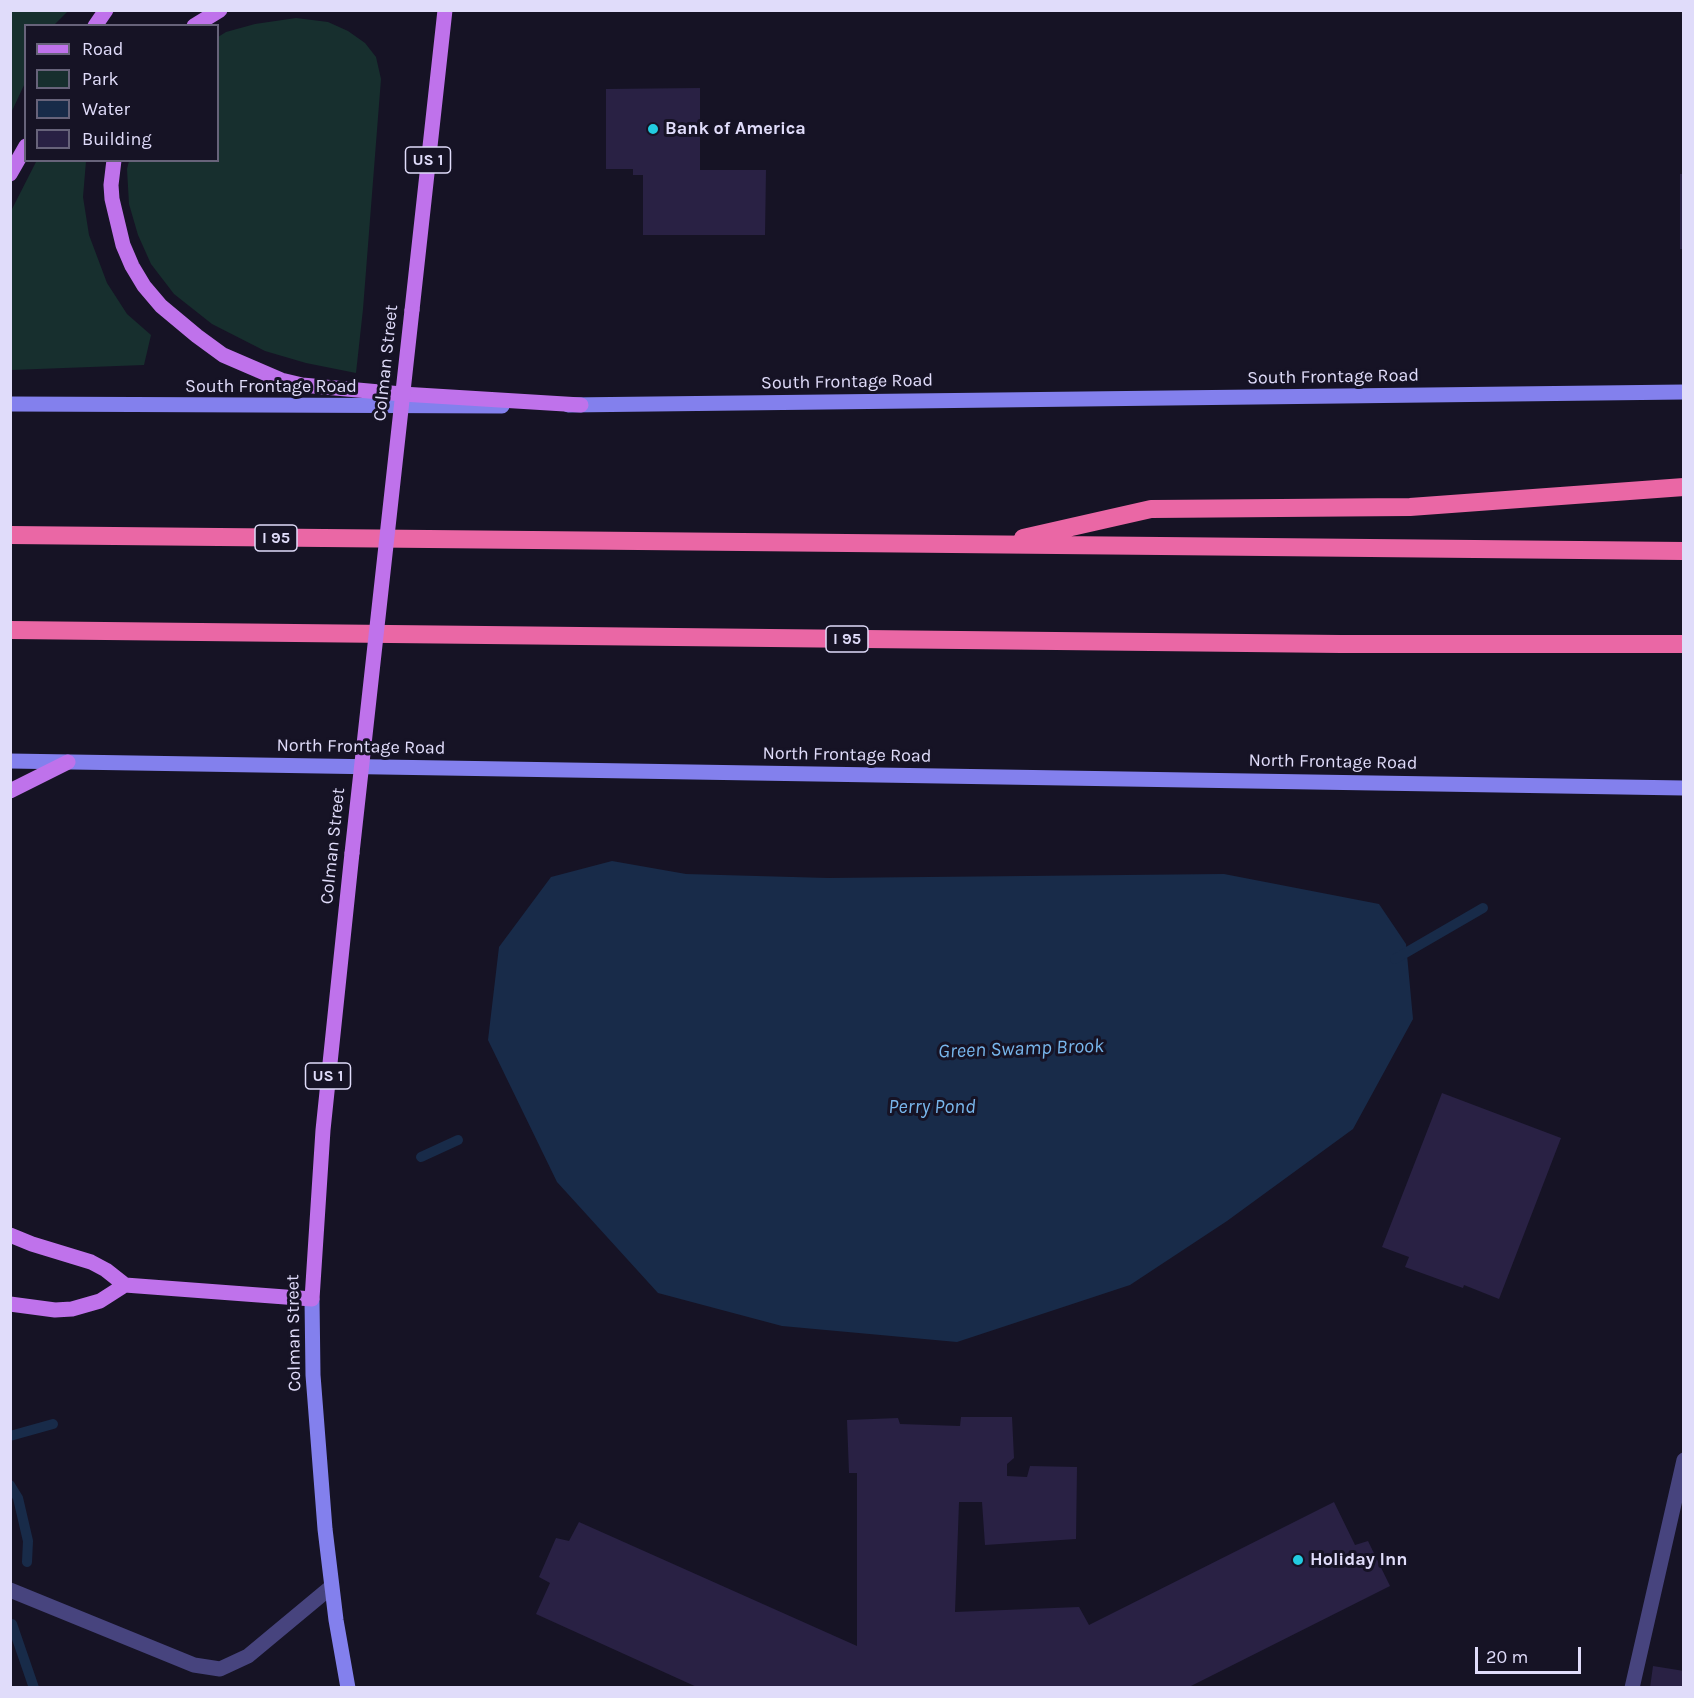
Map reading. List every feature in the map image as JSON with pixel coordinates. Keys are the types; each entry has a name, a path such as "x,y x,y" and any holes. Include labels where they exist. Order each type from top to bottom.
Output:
{"highway":[{"path":"994,545 1151,509 1410,507 1683,487"},
{"name":"I 95","path":"10,535 1683,551"},
{"name":"I 95","path":"10,630 1329,644 1683,644"}],"main road":[{"path":"97,24 106,10"},
{"path":"197,24 220,10"},
{"name":"Colman Street","path":"348,1688 331,1587 325,1529 313,1375 312,1299 323,1130 445,10"},
{"path":"10,174 24,150"},
{"path":"114,162 112,199 123,245 132,266 144,286 161,306 223,355 280,380 302,385 402,394 581,405"},
{"name":"South Frontage Road","path":"10,404 278,407 581,405 1683,392"},
{"name":"North Frontage Road","path":"10,761 1683,788"},
{"path":"10,791 68,762"},
{"path":"10,1235 99,1265 125,1285 312,1299"},
{"path":"10,1304 55,1310 72,1309 100,1301 125,1285"}],"lane":[{"path":"1632,1688 1683,1460"},
{"path":"10,1590 194,1665 220,1669 248,1656 331,1587"}],"green space":[{"path":"10,11 68,11 55,24 24,24 24,85 11,113"},
{"path":"296,18 328,22 348,31 365,43 376,57 381,79 356,373 306,363 265,351 212,324 174,294 151,264 138,235 129,204 129,162 219,162 219,36 226,32 255,24"},
{"path":"36,162 86,162 83,197 89,235 107,283 127,314 151,335 144,365 11,370 11,211"}],"water":[{"name":"Perry Pond","path":"612,861 686,874 828,878 1224,874 1379,904 1406,944 1413,1019 1353,1129 1227,1221 1130,1285 957,1342 782,1326 658,1293 557,1182 488,1040 499,947 551,877"}],"building":[{"name":"Bank of America","path":"700,88 700,170 766,170 765,235 643,235 643,175 633,175 633,169 606,169 606,89"},
{"path":"1680,174 1684,174 1684,249 1680,249"},
{"path":"1442,1093 1561,1138 1499,1299 1464,1285 1463,1288 1405,1267 1409,1257 1382,1247"},
{"name":"Holiday Inn","path":"961,1417 1012,1417 1014,1458 1007,1464 1007,1476 1027,1477 1030,1466 1077,1467 1076,1539 985,1545 982,1502 959,1502 955,1612 1079,1607 1089,1625 1334,1502 1355,1545 1368,1541 1390,1586 1187,1688 699,1688 536,1614 550,1583 539,1577 556,1538 569,1541 579,1522 857,1646 857,1473 849,1473 847,1420 898,1418 900,1424 960,1426"},
{"path":"1653,1666 1684,1671 1684,1688 1650,1688"}],"waterway":[{"name":"Green Swamp Brook","path":"1395,959 1483,908"},
{"name":"Green Swamp Brook","path":"421,1157 458,1140"},
{"name":"Green Swamp Brook","path":"10,1436 53,1424"},
{"path":"10,1485 18,1498 28,1541 27,1562"},
{"path":"12,1624 34,1688"}],"place":[{"name":"Bank of America","path":"653,129"},
{"name":"Holiday Inn","path":"1298,1560"}]}
